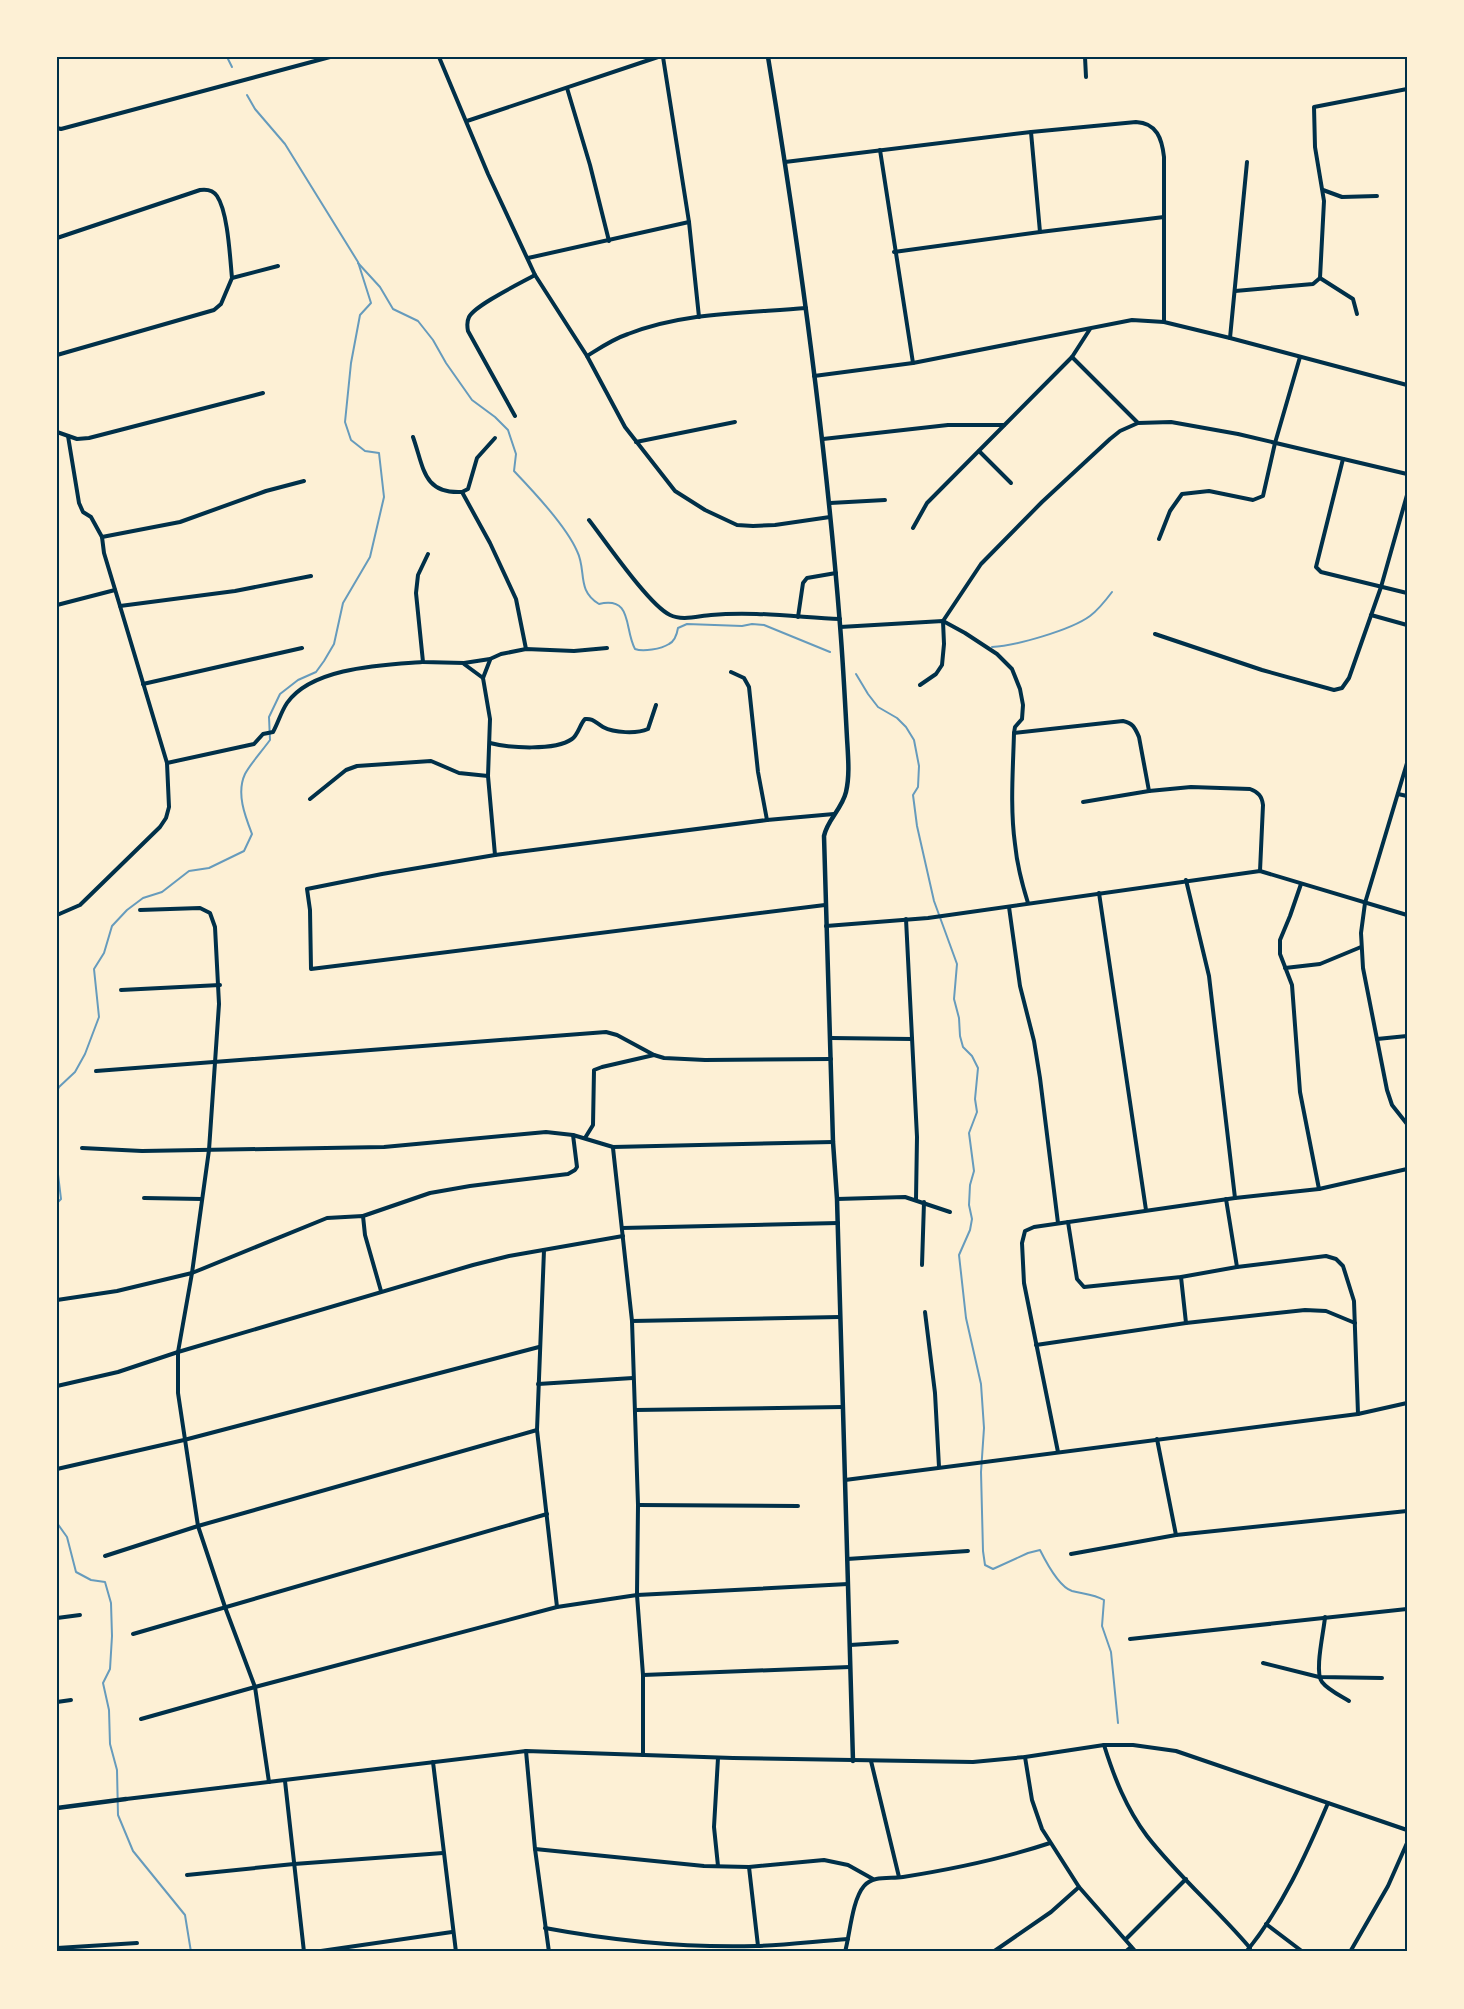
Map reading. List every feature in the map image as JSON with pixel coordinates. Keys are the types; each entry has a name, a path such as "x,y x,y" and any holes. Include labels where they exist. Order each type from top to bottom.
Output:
{"street":[{"path":"57,128 61,129 330,57"},
{"path":"439,57 488,174 535,275 587,356 625,426 675,491 705,510 737,525 775,525 831,516"},
{"path":"466,121 658,57"},
{"path":"663,57 689,222 699,316"},
{"path":"768,57 785,162 823,439 840,619 848,774 846,793 825,830 824,836 833,1142 838,1223 853,1761"},
{"path":"1084,57 1086,77"},
{"path":"567,88 609,241"},
{"path":"1235,291 1313,284 1320,278 1324,220 1323,190 1315,147 1314,107 1407,89"},
{"path":"785,162 1031,132 1136,122 1148,124 1156,130 1163,144 1164,322"},
{"path":"1031,132 1040,231"},
{"path":"880,150 913,363"},
{"path":"1230,338 1247,162"},
{"path":"57,238 207,189 216,195 220,204 229,246 232,278 221,304 214,310 57,355"},
{"path":"1323,190 1342,197 1377,196"},
{"path":"894,252 1040,231 1164,217"},
{"path":"528,258 689,222"},
{"path":"232,278 278,266"},
{"path":"515,416 468,331 467,324 469,316 481,306 535,275"},
{"path":"1320,278 1353,299 1357,314"},
{"path":"587,356 626,334 646,327 699,316 806,308"},
{"path":"814,376 913,363 1124,321 1164,322 1407,385"},
{"path":"913,528 927,503 1072,357 1090,329"},
{"path":"1072,357 1138,423"},
{"path":"1159,539 1170,511 1182,494 1209,491 1253,500 1261,498 1300,357"},
{"path":"57,432 77,439 89,438 263,393"},
{"path":"920,685 936,675 942,665 943,621 981,564 1009,534 1110,439 1120,431 1138,423 1153,421 1192,425 1407,474"},
{"path":"636,442 735,422"},
{"path":"823,439 948,426 1005,426"},
{"path":"57,915 80,905 160,827 169,807 167,763 115,590 102,537 79,502 68,436"},
{"path":"413,437 426,477 432,484 440,490 462,492 468,489 477,458 495,438"},
{"path":"979,451 1011,483"},
{"path":"1343,459 1316,567 1321,573 1407,593"},
{"path":"102,537 180,522 266,490 304,481"},
{"path":"462,492 490,543 516,599 526,649"},
{"path":"1155,634 1262,670 1334,690 1342,688 1350,678 1381,587 1407,495"},
{"path":"830,503 885,500"},
{"path":"589,520 647,594 672,616 685,618 735,613 840,619"},
{"path":"423,662 416,593 418,575 428,554"},
{"path":"798,617 803,583 807,578 836,573"},
{"path":"120,606 235,591 310,576"},
{"path":"57,605 115,590"},
{"path":"1371,615 1407,625"},
{"path":"840,627 943,621 992,650 1012,669 1020,689 1023,705 1022,719 1015,727 1014,733 1012,787 1014,843 1028,903"},
{"path":"143,684 302,648"},
{"path":"167,763 248,746 256,742 263,734 271,734 274,731 288,702 294,696 316,681 339,672 368,666 423,662 464,663 490,659 501,654 526,649 574,651 607,648"},
{"path":"490,659 483,678 490,719 488,776 495,855"},
{"path":"464,663 483,678"},
{"path":"731,672 744,678 749,687 758,772 767,820"},
{"path":"490,743 519,748 556,744 574,738 585,718 591,718 609,730 640,732 648,729 656,705"},
{"path":"1014,733 1130,722 1139,737 1149,791"},
{"path":"310,799 346,770 357,766 430,761 459,773 488,776"},
{"path":"1407,763 1365,903 1361,947 1387,1090 1392,1106 1407,1124"},
{"path":"1083,802 1149,791 1191,787 1250,789 1262,799 1263,805 1260,871"},
{"path":"1398,794 1407,796"},
{"path":"825,905 311,969 307,889 495,855 767,820 835,814"},
{"path":"826,926 928,918 1260,871 1407,915"},
{"path":"1186,880 1209,976 1235,1198"},
{"path":"1301,884 1280,940 1280,954 1292,985 1300,1092 1319,1189"},
{"path":"1099,893 1146,1210"},
{"path":"1009,907 1020,986 1034,1041 1040,1078 1058,1223"},
{"path":"140,910 200,908 210,913 215,927 220,986 209,1150 192,1273 178,1352 178,1393 198,1526 255,1687 269,1782"},
{"path":"906,920 917,1137 916,1199"},
{"path":"1285,968 1320,964 1361,947"},
{"path":"121,990 220,986"},
{"path":"96,1071 606,1032 629,1041 654,1055 673,1059 831,1059"},
{"path":"1377,1039 1407,1036"},
{"path":"831,1038 912,1039"},
{"path":"585,1138 593,1125 594,1070 654,1055"},
{"path":"81,1148 142,1151 384,1147 546,1132 573,1135 613,1147 833,1142"},
{"path":"57,1300 117,1291 192,1273 327,1218 363,1216 439,1191 568,1174 577,1167 573,1135"},
{"path":"613,1147 632,1321 638,1505 637,1595 643,1675 643,1755"},
{"path":"1058,1452 1024,1283 1022,1243 1025,1231 1034,1227 1146,1210 1319,1189 1407,1169"},
{"path":"837,1199 905,1197 950,1212"},
{"path":"144,1198 202,1199"},
{"path":"1226,1199 1237,1267"},
{"path":"922,1265 924,1202"},
{"path":"363,1216 365,1235 381,1290"},
{"path":"1068,1222 1077,1279 1084,1287 1181,1277 1237,1267 1326,1256 1336,1259 1343,1266 1353,1301 1358,1414"},
{"path":"622,1228 838,1223"},
{"path":"57,1386 118,1371 381,1290 482,1262 623,1236"},
{"path":"544,1250 537,1430 557,1607"},
{"path":"1181,1277 1186,1323"},
{"path":"1036,1345 1186,1323 1305,1310 1326,1311 1355,1323"},
{"path":"925,1312 935,1393 939,1467"},
{"path":"632,1321 840,1317"},
{"path":"57,1469 184,1440 539,1347"},
{"path":"538,1384 633,1378"},
{"path":"845,1480 1358,1414 1407,1403"},
{"path":"635,1410 843,1407"},
{"path":"105,1556 198,1526 537,1430"},
{"path":"1157,1439 1176,1535"},
{"path":"638,1505 798,1506"},
{"path":"1071,1554 1176,1535 1407,1511"},
{"path":"133,1634 547,1514"},
{"path":"847,1559 968,1551"},
{"path":"141,1719 557,1607 637,1595 848,1584"},
{"path":"1130,1639 1407,1609"},
{"path":"57,1618 80,1615"},
{"path":"1325,1617 1319,1665 1320,1677 1323,1683 1349,1701"},
{"path":"850,1645 897,1642"},
{"path":"1263,1663 1320,1677 1382,1678"},
{"path":"643,1675 851,1667"},
{"path":"57,1702 70,1700"},
{"path":"1104,1745 1117,1786 1146,1835 1227,1920 1250,1948"},
{"path":"57,1808 526,1751 718,1758 974,1762 1104,1745 1145,1746 1176,1751 1407,1830"},
{"path":"526,1751 535,1849 549,1952"},
{"path":"1025,1757 1032,1800 1042,1829 1079,1887 1136,1952"},
{"path":"718,1758 714,1827 718,1866"},
{"path":"871,1761 899,1877"},
{"path":"433,1762 456,1952"},
{"path":"285,1781 304,1952"},
{"path":"1246,1952 1266,1924 1303,1860 1328,1803"},
{"path":"845,1952 858,1897 864,1885 873,1879 899,1877 1011,1856 1050,1843"},
{"path":"1350,1952 1388,1886 1407,1843"},
{"path":"535,1849 675,1864 718,1866 749,1867 824,1860 848,1865 873,1879"},
{"path":"187,1875 443,1853"},
{"path":"749,1867 758,1946"},
{"path":"1126,1940 1186,1879"},
{"path":"993,1952 1051,1912 1079,1887"},
{"path":"1266,1924 1303,1952"},
{"path":"545,1928 597,1938 699,1946 758,1946 848,1939"},
{"path":"314,1952 452,1932"},
{"path":"57,1948 137,1942"},
{"path":"698,1952 699,1946"},
{"path":"1125,1952 1131,1947"}],"waterway":[{"path":"227,57 232,67"},
{"path":"57,1091 75,1072 85,1054 99,1017 94,969 104,953 112,926 127,910 143,898 162,892 189,871 209,868 244,851 252,834 241,797 242,781 253,761 270,740 269,717 280,694 298,680 316,672 334,644 343,603 370,557 384,497 379,453 365,451 351,440 345,422 351,363 360,315 371,303 358,262 285,144 255,109 247,95"},
{"path":"358,263 380,287 393,309 418,321 472,400 508,430 516,454 514,471 548,509 572,541 580,558 587,593 599,604 610,603 622,609 635,649 647,650 666,646 674,639 678,628 687,624 742,626 752,624 764,625 830,652"},
{"path":"992,647 1028,640 1070,627 1093,614 1112,592"},
{"path":"856,674 878,707 897,718 914,740 919,766 918,787 913,795 917,826 934,901 957,964 954,999 959,1018 960,1036 963,1047 972,1056 978,1068 975,1099 977,1112 969,1133 974,1171 970,1185 969,1205 972,1219 970,1230 959,1255 966,1318 981,1384 984,1428 981,1472 985,1565 993,1569 1040,1550 1053,1574 1067,1589 1104,1600 1102,1626 1111,1652 1118,1723"},
{"path":"57,1166 61,1199 57,1203"},
{"path":"57,1523 67,1537 76,1572 91,1580 105,1582 111,1603 110,1669 103,1683 109,1710 110,1744 117,1770 118,1815 133,1851 185,1915 191,1952"}]}
